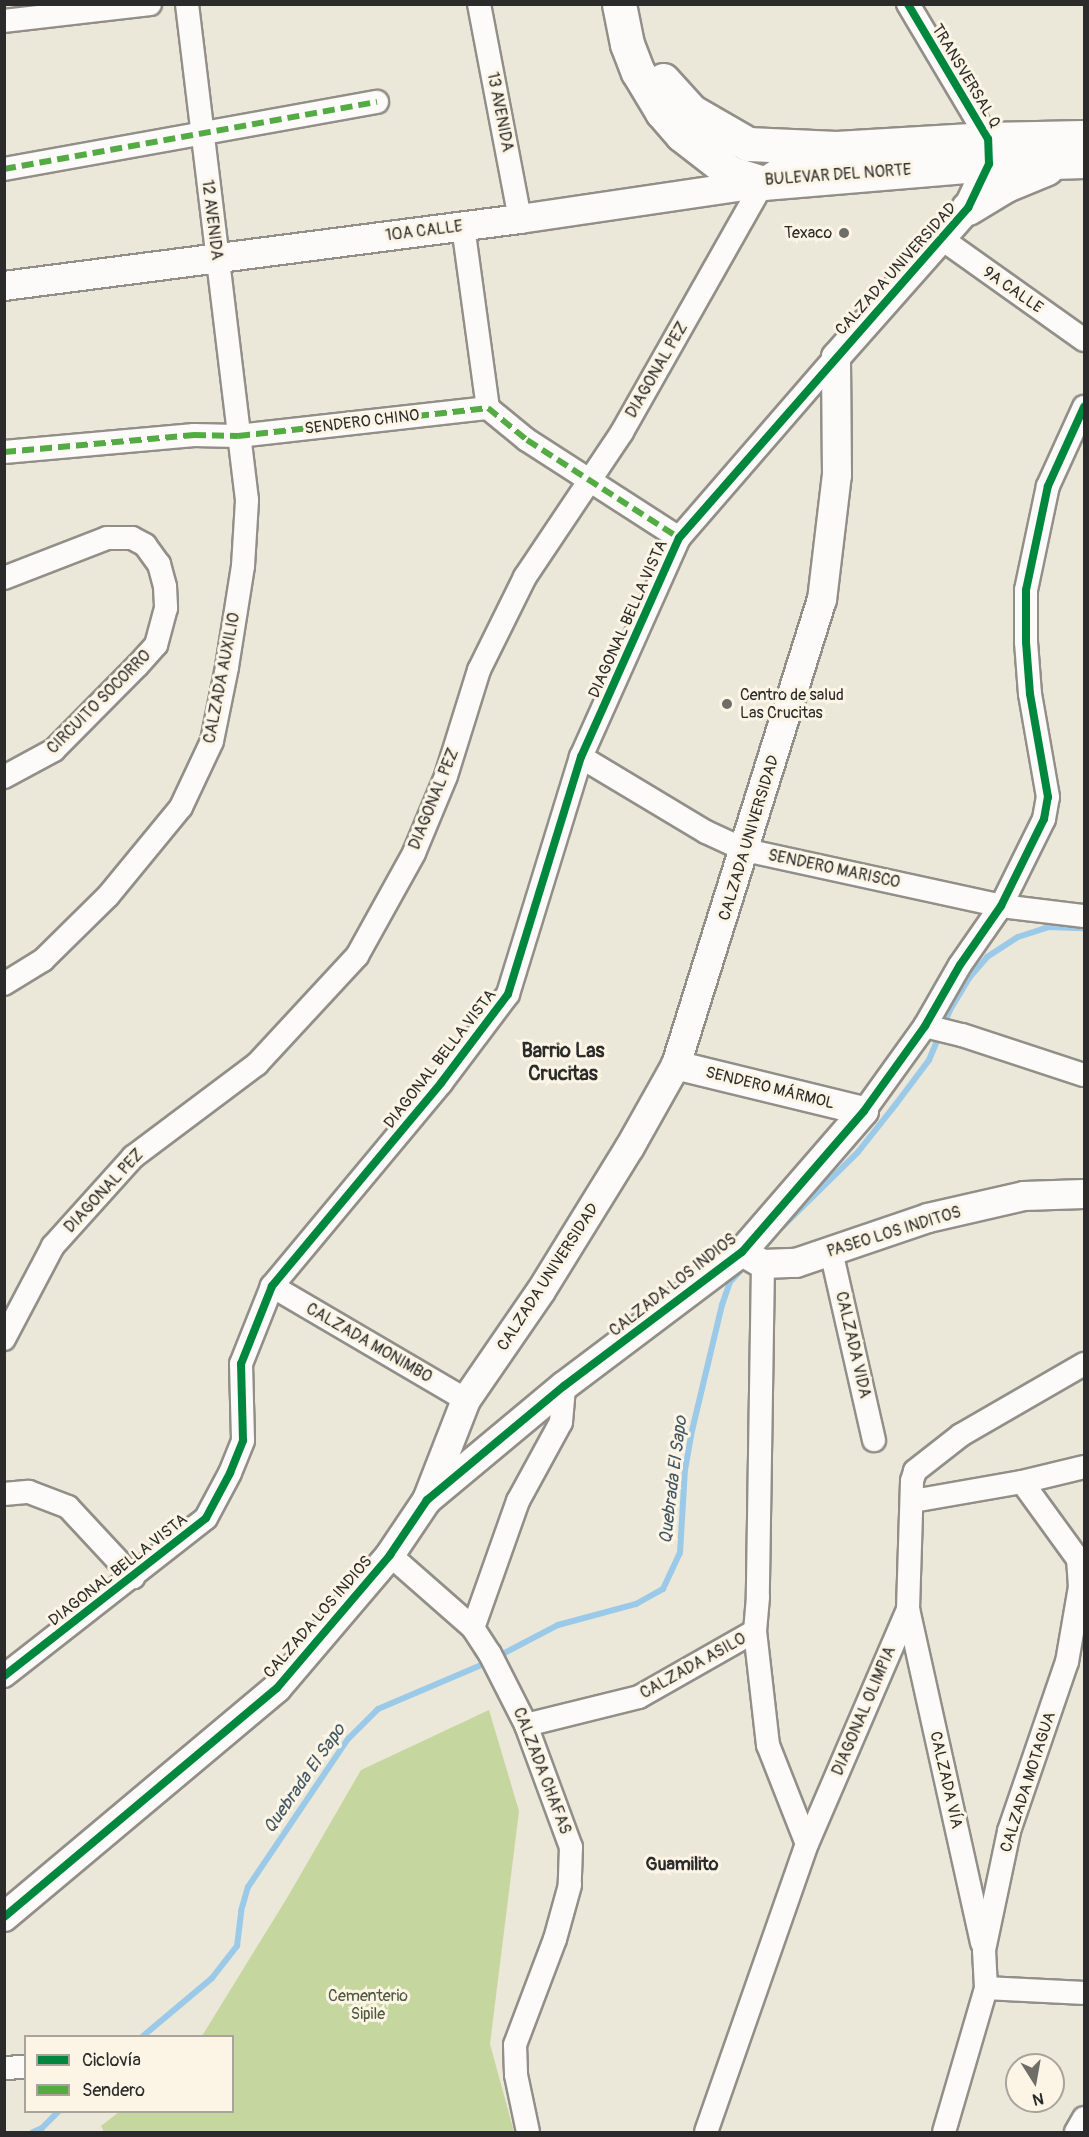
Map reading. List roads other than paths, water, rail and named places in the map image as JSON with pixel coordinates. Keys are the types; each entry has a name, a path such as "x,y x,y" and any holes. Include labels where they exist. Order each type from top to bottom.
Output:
{"main road":[{"name":"BULEVAR DEL NORTE","path":"619,4 627,44 638,72 662,112 682,135 731,173 763,183 989,151"},
{"name":"BULEVAR DEL NORTE","path":"635,4 644,47 665,83 691,111 748,144 1079,153"},
{"path":"968,208 1022,178 1079,153"}],"street":[{"path":"4,21 150,4"},
{"name":"12 AVENIDA","path":"187,4 238,436"},
{"name":"13 AVENIDA","path":"479,4 520,219"},
{"name":"TRANSVERSAL Q","path":"908,4 989,151"},
{"path":"4,169 377,102"},
{"name":"10A CALLE","path":"4,286 520,219 763,183 789,166 836,148"},
{"name":"CALZADA UNIVERSIDAD","path":"427,1500 466,1400 583,1224 676,1065 822,600 837,475 836,357 968,208 989,151"},
{"name":"DIAGONAL PEZ","path":"4,1339 53,1246 133,1157 257,1064 357,956 414,853 446,776 479,670 525,578 622,432 763,183"},
{"path":"463,226 488,408 527,440 679,538"},
{"name":"9A CALLE","path":"942,239 1084,340"},
{"name":"DIAGONAL BELLA VISTA","path":"4,1676 206,1518 230,1473 243,1440 241,1364 272,1286 441,1083 508,994 581,757 679,538 836,357"},
{"name":"CALZADA LOS INDIOS","path":"4,1917 277,1688 390,1555 427,1500 564,1386 752,1258 864,1111 931,1028 960,965 1001,906 1044,819 1048,797 1030,694 1026,642 1026,590 1048,486 1084,407"},
{"name":"SENDERO CHINO","path":"4,452 194,435 238,436 488,408"},
{"name":"CALZADA AUXILIO","path":"4,984 43,960 108,896 181,807 212,741 243,566 247,500 238,436"},
{"name":"CIRCUITO SOCORRO","path":"4,578 107,538 132,538 145,544 159,564 165,587 166,608 156,645 137,666 54,750 4,777"},
{"name":"SENDERO MARISCO","path":"581,757 705,832 745,850 1001,906 1084,916"},
{"path":"931,1028 962,1035 1084,1075"},
{"name":"SENDERO MÁRMOL","path":"676,1065 864,1111"},
{"name":"PASEO LOS INDITOS","path":"752,1258 796,1263 928,1218 1024,1196 1084,1194"},
{"name":"CALZADA VIDA","path":"831,1251 874,1440"},
{"path":"752,1258 758,1597 755,1631 768,1746 807,1844"},
{"name":"CALZADA MONIMBO","path":"272,1286 466,1400"},
{"name":"DIAGONAL OLIMPIA","path":"706,2133 807,1844 908,1609 912,1481 915,1471 961,1436 1084,1364"},
{"path":"473,1628 518,1501 561,1422 564,1386"},
{"path":"913,1501 1022,1482 1084,1467"},
{"name":"CALZADA MOTAGUA","path":"944,2133 986,1988 984,1950 1009,1831 1067,1662 1080,1587 1078,1559 1022,1482"},
{"path":"4,1494 29,1492 68,1507 133,1577"},
{"name":"CALZADA CHAFAS","path":"390,1555 473,1628 490,1654 526,1725 571,1847 570,1885 555,1939 515,2045 516,2075 528,2133"},
{"name":"CALZADA VÍA","path":"908,1609 984,1950"},
{"name":"CALZADA ASILO","path":"526,1725 639,1697 755,1631"},
{"path":"986,1988 1084,1993"},
{"path":"4,2068 24,2067"},
{"path":"1076,2133 1084,2118"}],"waterway":[{"name":"Quebrada El Sapo","path":"782,1227 858,1152 896,1104 929,1060 950,1010 969,978 987,957 1018,937 1048,927 1084,928"},
{"name":"Quebrada El Sapo","path":"497,1657 558,1625 636,1604 663,1589 680,1553 685,1470 691,1435 722,1305 730,1282 744,1267"},
{"name":"Quebrada El Sapo","path":"144,2035 212,1978 237,1946 241,1911 248,1887 348,1739 378,1709 488,1662"},
{"name":"Quebrada El Sapo","path":"33,2132 42,2128 57,2113"}],"place":[{"name":"Texaco","path":"844,233"},
{"name":"Centro de salud Las Crucitas","path":"727,704"}],"district":[{"name":"Barrio Las Crucitas","path":"563,1062"},
{"name":"Guamilito","path":"682,1865"}],"park label":[{"name":"Cementerio Sipile","path":"368,2005"}]}
